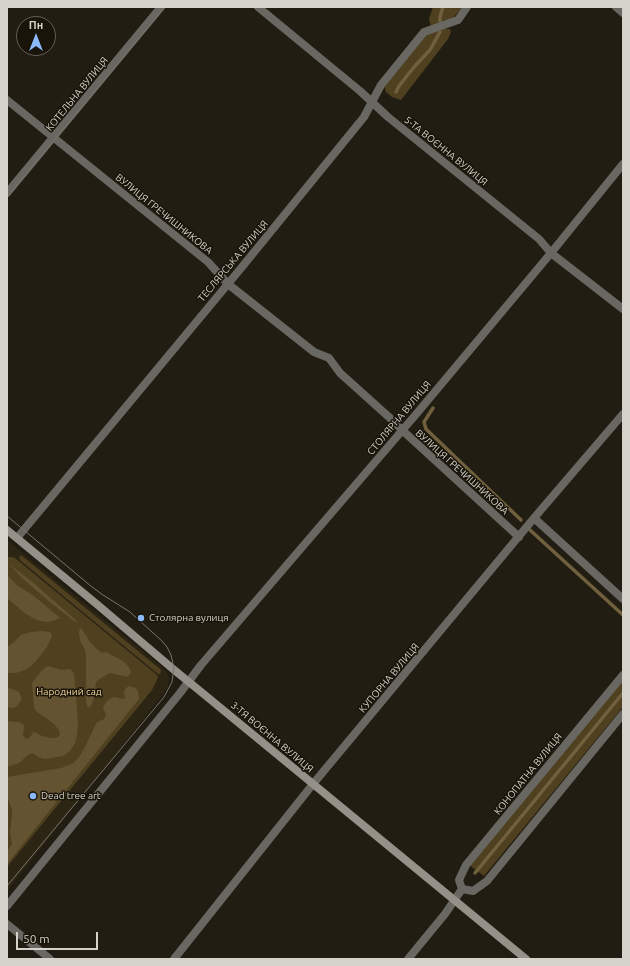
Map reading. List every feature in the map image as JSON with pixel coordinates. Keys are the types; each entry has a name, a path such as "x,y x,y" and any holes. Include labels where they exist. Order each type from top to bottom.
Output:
{"main road":[{"name":"3-ТЯ ВОЄННА ВУЛИЦЯ","path":"7,530 312,784 526,959"}],"street":[{"name":"КОТЕЛЬНА ВУЛИЦЯ","path":"7,193 161,7"},
{"name":"5-ТА ВОЄННА ВУЛИЦЯ","path":"258,7 360,91 388,117 539,239 551,253 623,309"},
{"name":"ТЕСЛЯРСЬКА ВУЛИЦЯ","path":"17,538 364,118 381,85 424,32 458,20 467,7"},
{"path":"616,7 623,13"},
{"name":"ВУЛИЦЯ ГРЕЧИШНИКОВА","path":"7,100 208,262 228,284 314,352 329,358 340,373 519,537"},
{"name":"СТОЛЯРНА ВУЛИЦЯ","path":"7,906 180,693 188,681 551,253 623,164"},
{"name":"КУПОРНА ВУЛИЦЯ","path":"174,959 312,784 534,518 623,414"},
{"path":"534,518 623,599"},
{"name":"КОНОПАТНА ВУЛИЦЯ","path":"408,959 446,914 462,889 459,880 466,865 623,675"},
{"path":"462,889 473,890 487,881 623,714"},
{"path":"7,924 50,959"}],"shaded area":[{"name":"Народний сад","path":"7,540 161,666 169,678 168,686 161,697 7,891"}],"green space":[{"path":"433,7 463,7 451,20 431,26 429,19"},
{"path":"443,29 450,29 451,32 448,39 401,100 392,97 386,92 384,85 425,35"},
{"path":"21,555 160,669 160,674 158,674 21,561 19,558"},
{"name":"Народний сад","path":"8,557 15,558 158,677 152,690 7,867 7,559"},
{"path":"10,565 30,580 78,622 74,621 46,599"},
{"path":"7,575 18,586 34,596 60,618 48,622 40,621 26,614 7,598"},
{"path":"80,628 98,650 102,653 106,652 123,661 131,671 127,677 110,673 96,682 94,698 89,708 86,701 86,656 80,640"},
{"path":"42,631 50,632 52,636 47,647 37,660 30,667 22,671 7,673 7,647 21,635"},
{"path":"48,666 61,670 70,669 74,674 78,723 75,743 70,751 63,756 45,759 38,757 33,753 28,755 19,763 7,767 7,721 23,724 23,736 27,739 34,732 51,738 56,738 60,735 59,730 54,724 36,711 34,707 32,683 42,670"},
{"path":"623,679 623,707 484,876 469,865"},
{"path":"129,686 137,689 139,699 7,864 7,851 12,844 10,832 12,809 7,797 7,777 61,768 74,763 85,747 97,722 104,719 106,715 103,707 107,701 114,697 125,699 124,691"},
{"path":"7,688 19,692 22,699 14,708 7,707"}],"waterway":[{"path":"440,21 443,7"},
{"path":"396,92 414,67 430,50 440,32"},
{"path":"433,408 424,422 426,429 521,520"},
{"path":"530,530 623,615"},
{"path":"475,873 623,693"}],"tram line":[{"path":"7,197 165,7"},
{"path":"7,516 92,587 130,612 162,641 171,655 174,668 172,682 164,697 7,886"}],"place":[{"name":"Столярна вулиця","path":"141,618"},
{"name":"Dead tree art","path":"33,796"}]}
